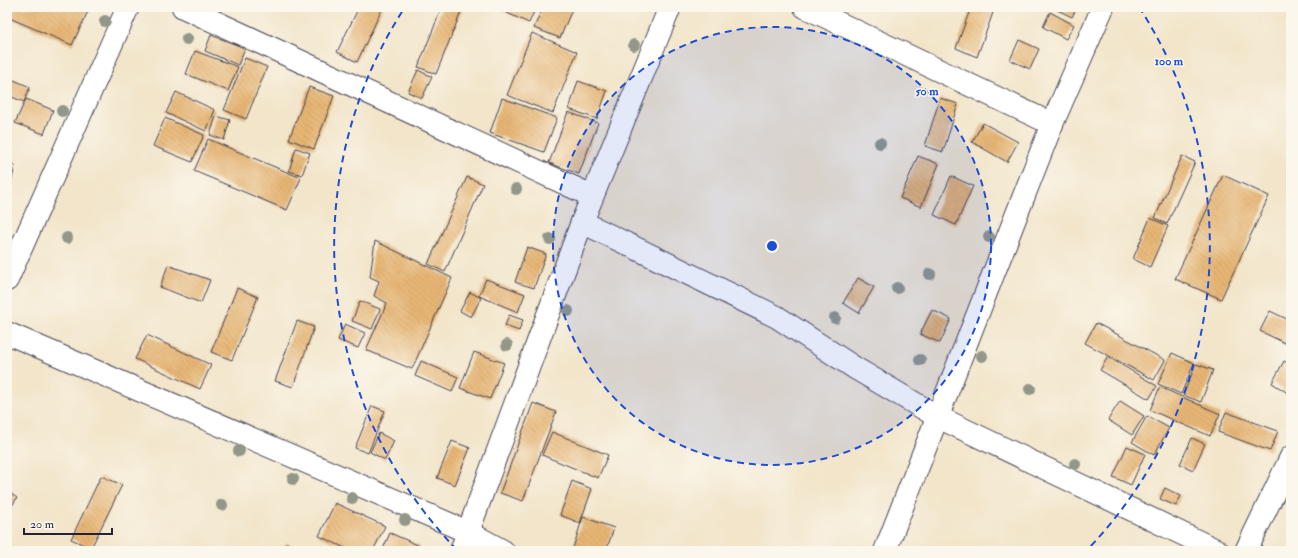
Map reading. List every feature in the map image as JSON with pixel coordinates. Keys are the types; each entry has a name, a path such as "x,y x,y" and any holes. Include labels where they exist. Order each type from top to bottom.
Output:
{"street":[{"path":"7,280 128,7"},
{"path":"183,7 592,196"},
{"path":"464,541 592,196 670,7"},
{"path":"805,7 1052,124"},
{"path":"885,551 1052,124 1103,7"},
{"path":"582,222 777,317 856,368 938,417 1218,551"},
{"path":"7,333 464,541 503,551"},
{"path":"1246,551 1291,457"}],"building":[{"path":"10,7 90,7 72,45 7,17"},
{"path":"359,7 383,7 357,62 337,52"},
{"path":"442,7 463,7 436,74 418,67"},
{"path":"494,7 536,7 529,23"},
{"path":"543,7 573,7 560,38 534,28"},
{"path":"971,7 995,7 977,57 956,48"},
{"path":"1051,7 1077,7 1072,17"},
{"path":"1050,12 1074,25 1066,39 1043,27"},
{"path":"7,30 11,32 7,41"},
{"path":"532,33 577,52 553,113 507,95"},
{"path":"211,35 245,48 238,65 205,51"},
{"path":"1019,40 1039,49 1030,69 1010,60"},
{"path":"195,51 238,67 228,91 186,74"},
{"path":"245,58 267,67 246,119 224,110"},
{"path":"418,70 432,77 422,98 408,92"},
{"path":"7,77 30,87 24,102 7,95"},
{"path":"578,81 607,91 597,119 569,109"},
{"path":"309,87 334,96 314,149 289,139"},
{"path":"176,92 215,110 206,131 166,113"},
{"path":"502,98 557,118 544,152 490,133"},
{"path":"940,98 958,104 943,152 925,146"},
{"path":"26,99 53,110 44,134 15,123"},
{"path":"568,112 598,123 579,174 549,163"},
{"path":"216,116 230,120 224,140 210,135"},
{"path":"165,118 204,135 192,162 153,146"},
{"path":"983,123 1018,142 1007,162 972,142"},
{"path":"208,139 301,178 287,210 194,171"},
{"path":"296,148 310,153 302,175 289,171"},
{"path":"918,156 939,164 921,207 900,198"},
{"path":"1182,156 1195,162 1167,224 1155,218"},
{"path":"7,163 15,166 11,183 7,182"},
{"path":"1223,175 1269,196 1221,299 1175,279"},
{"path":"951,176 973,186 956,225 934,215"},
{"path":"467,177 483,184 445,272 428,264"},
{"path":"1150,218 1168,226 1150,267 1133,259"},
{"path":"375,241 452,278 412,369 366,350 387,303 374,296 379,281 370,277"},
{"path":"527,247 546,254 534,288 515,282"},
{"path":"168,265 210,280 201,303 160,287"},
{"path":"858,278 874,287 859,313 843,303"},
{"path":"486,279 525,294 518,312 479,296"},
{"path":"237,288 258,297 232,360 211,352"},
{"path":"470,292 481,298 471,317 460,311"},
{"path":"360,301 380,309 372,329 352,321"},
{"path":"932,310 951,319 940,343 920,334"},
{"path":"1270,311 1291,321 1291,346 1260,331"},
{"path":"509,315 523,320 519,331 505,326"},
{"path":"297,321 314,327 293,387 275,381"},
{"path":"1096,323 1165,360 1154,380 1085,343"},
{"path":"345,324 365,333 358,348 338,340"},
{"path":"147,335 211,365 200,389 135,359"},
{"path":"474,352 504,363 490,399 460,388"},
{"path":"1172,353 1194,363 1181,394 1158,384"},
{"path":"1108,357 1157,386 1149,399 1100,370"},
{"path":"421,361 458,377 452,392 415,376"},
{"path":"1284,361 1291,365 1291,395 1272,383"},
{"path":"1196,364 1213,370 1201,402 1183,395"},
{"path":"1160,387 1220,414 1210,436 1150,410"},
{"path":"1120,401 1144,416 1132,435 1108,420"},
{"path":"533,403 556,412 523,501 500,493"},
{"path":"372,406 385,411 368,453 355,448"},
{"path":"1226,412 1278,431 1270,451 1218,432"},
{"path":"1147,416 1169,428 1154,455 1132,442"},
{"path":"552,432 608,455 598,478 542,455"},
{"path":"379,433 394,441 385,460 370,452"},
{"path":"1192,438 1205,444 1193,470 1180,464"},
{"path":"452,441 470,448 455,485 437,478"},
{"path":"1127,446 1145,454 1131,485 1113,477"},
{"path":"101,476 122,485 91,548 71,539"},
{"path":"572,481 592,489 580,523 560,515"},
{"path":"1165,488 1181,496 1176,506 1160,499"},
{"path":"7,491 17,498 7,513"},
{"path":"335,503 385,526 373,551 352,551 319,536"},
{"path":"583,517 614,528 606,551 572,551"},
{"path":"390,533 420,546 418,551 382,551"},
{"path":"286,543 304,551 283,551"},
{"path":"1082,546 1093,551 1080,551"}]}
